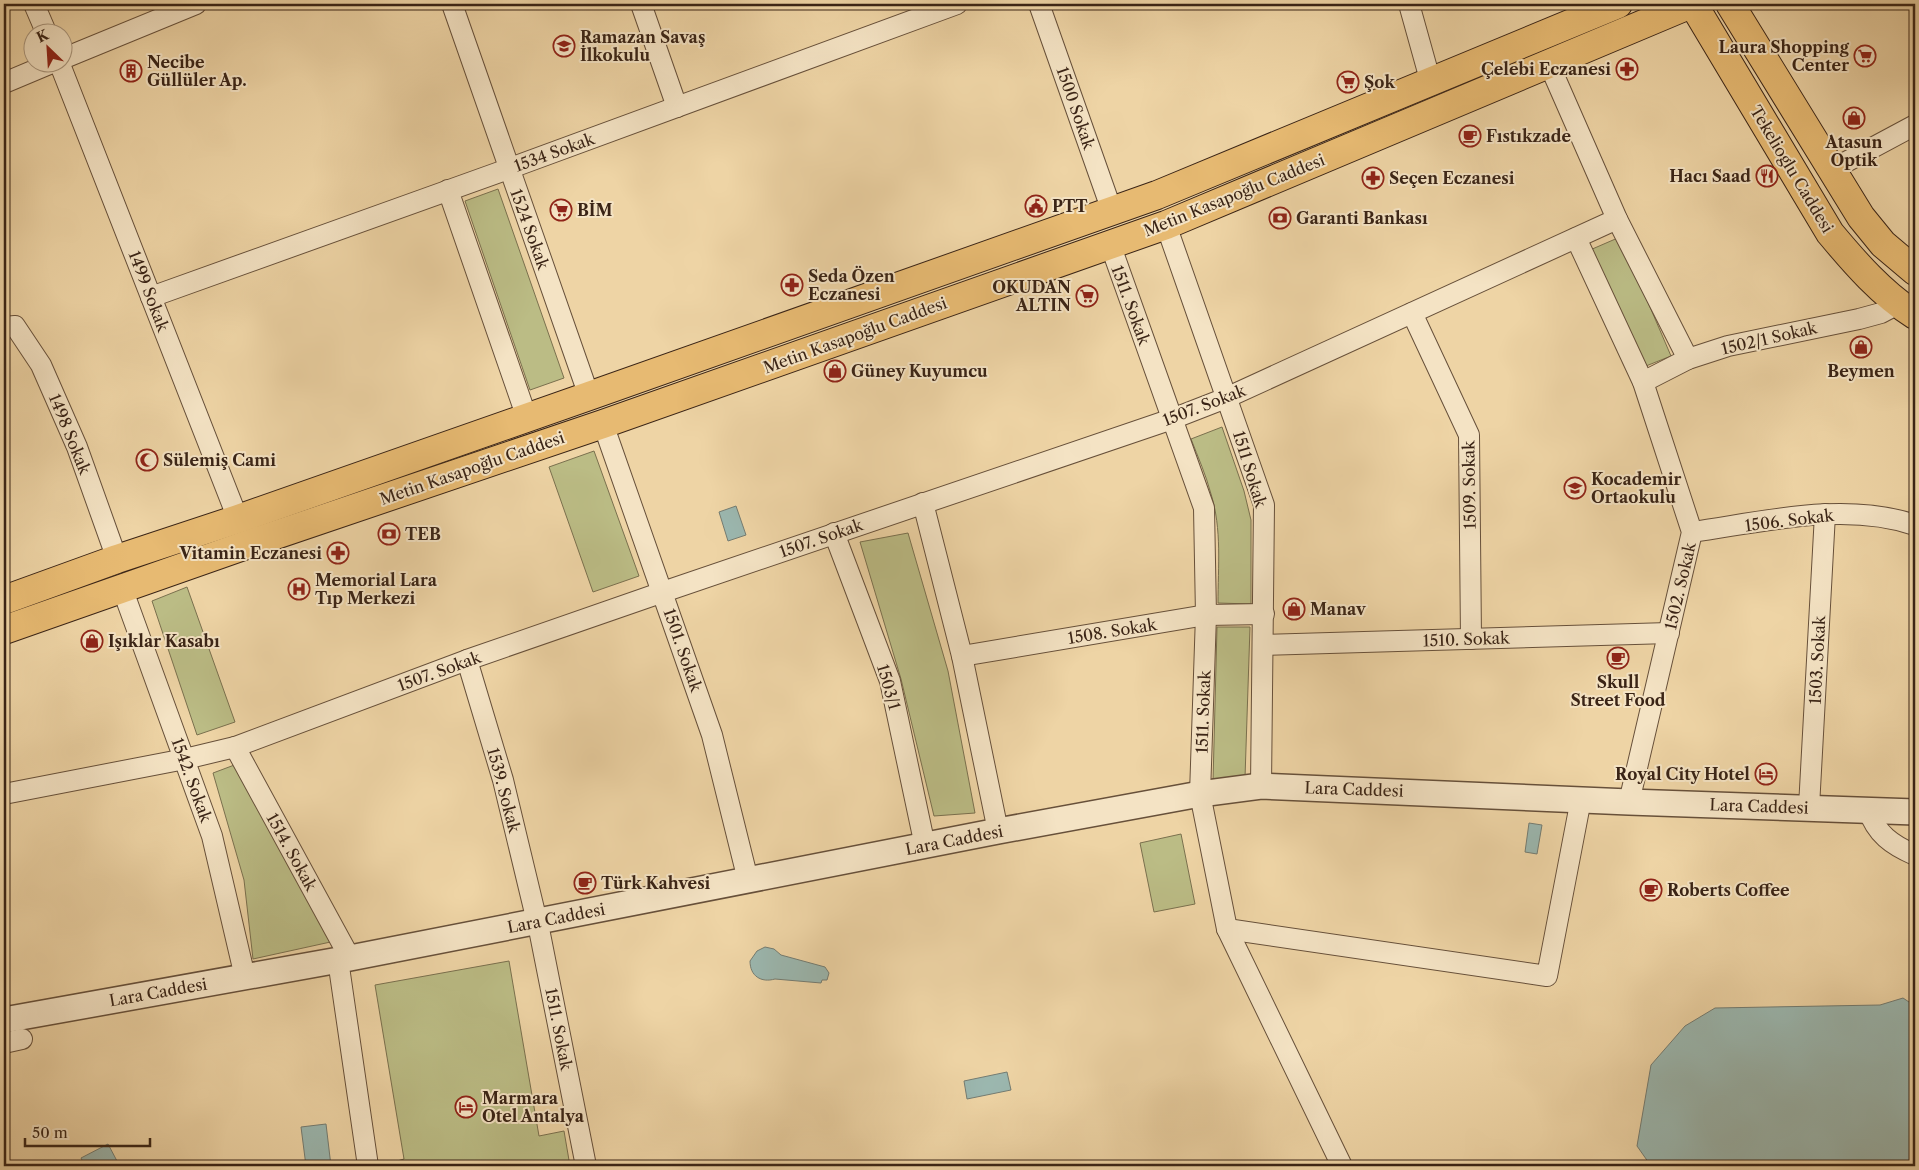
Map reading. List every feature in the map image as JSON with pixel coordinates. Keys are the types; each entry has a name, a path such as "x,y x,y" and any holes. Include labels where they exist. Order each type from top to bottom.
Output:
{"main road":[{"name":"Metin Kasapoğlu Caddesi","path":"4,600 117,559 238,519 590,396 1157,195 1618,4"},
{"name":"Metin Kasapoğlu Caddesi","path":"4,630 603,424 1166,225 1692,4"},
{"name":"Tekelioglu Caddesi","path":"1692,4 1830,233 1857,264 1907,310"},
{"name":"Tekelioglu Caddesi","path":"1730,4 1861,217 1883,244 1915,272"}],"street":[{"path":"34,4 42,22"},
{"path":"72,55 196,4"},
{"name":"1524 Sokak","path":"452,4 508,169 590,396"},
{"path":"641,4 677,107"},
{"name":"1534 Sokak","path":"151,297 508,169 956,4"},
{"name":"1500 Sokak","path":"1039,4 1112,211"},
{"path":"1409,4 1431,83"},
{"path":"1549,64 1618,219 1688,359"},
{"path":"4,83 30,72"},
{"name":"1499 Sokak","path":"63,72 238,519"},
{"path":"1831,170 1915,125"},
{"path":"448,190 527,418"},
{"name":"1507. Sokak","path":"4,794 185,759 235,746 468,660 834,533 1172,419 1226,398 1618,219"},
{"name":"1511 Sokak","path":"1166,225 1264,505 1261,786"},
{"name":"1502. Sokak","path":"1576,238 1643,382 1692,532 1629,802"},
{"name":"1511. Sokak","path":"1110,244 1204,508 1206,615 1200,794 1227,928 1342,1166"},
{"name":"1502/1 Sokak","path":"1643,382 1688,359 1728,346 1881,313 1907,310"},
{"name":"1509. Sokak","path":"1412,313 1469,435 1471,639"},
{"name":"1498 Sokak","path":"4,327 15,326 41,365 77,447 117,559"},
{"name":"1501. Sokak","path":"603,424 712,734 748,880"},
{"path":"923,503 962,656 998,831"},
{"name":"1506. Sokak","path":"1692,532 1825,514 1871,515 1915,525"},
{"name":"1503. Sokak","path":"1809,807 1825,514"},
{"name":"1503/1","path":"834,533 890,681 925,846"},
{"name":"1542. Sokak","path":"122,588 212,836 245,977"},
{"name":"1508. Sokak","path":"962,656 1206,615 1264,614"},
{"name":"1510. Sokak","path":"1264,645 1669,633"},
{"name":"1539. Sokak","path":"468,660 503,780 537,922"},
{"name":"1514. Sokak","path":"235,746 344,959"},
{"name":"Lara Caddesi","path":"4,1020 344,959 998,831 1200,794 1261,786 1915,812"},
{"path":"1227,928 1547,976 1581,799"},
{"path":"1868,809 1873,824 1879,830 1897,847 1915,855"},
{"name":"1511. Sokak","path":"537,922 586,1166"},
{"path":"344,959 368,1166"}],"green space":[{"path":"498,189 564,378 530,390 465,201"},
{"path":"1620,237 1671,356 1641,368 1590,250"},
{"path":"1222,427 1244,491 1251,520 1251,604 1218,603 1219,548 1217,521 1209,487 1191,439"},
{"path":"594,451 639,576 593,592 549,467"},
{"path":"908,533 948,671 975,813 934,816 901,679 860,542"},
{"path":"187,587 235,722 197,735 152,601"},
{"path":"1217,627 1250,627 1245,778 1213,782"},
{"path":"237,764 335,941 253,959 244,880 213,773"},
{"path":"1181,834 1195,904 1154,912 1140,843"},
{"path":"509,961 539,1136 564,1131 570,1166 380,1166 404,1159 375,985"}],"water":[{"path":"736,506 746,535 728,541 719,512"},
{"path":"1529,823 1542,825 1537,854 1525,852"},
{"path":"765,947 774,949 781,955 825,967 829,973 827,980 822,980 821,983 775,979 765,980 757,977 752,971 750,961 757,951"},
{"path":"1903,998 1915,1006 1915,1166 1651,1166 1637,1146 1651,1065 1685,1026 1715,1008 1880,1005"},
{"path":"1007,1072 1011,1090 967,1099 964,1081"},
{"path":"326,1124 331,1166 306,1166 301,1127"},
{"path":"108,1144 117,1161 106,1166 85,1166 81,1158"}],"place":[{"name":"Ramazan Savaş İlkokulu","path":"564,46"},
{"name":"Laura Shopping Center","path":"1865,56"},
{"name":"Çelebi Eczanesi","path":"1627,69"},
{"name":"Necibe Güllüler Ap.","path":"131,71"},
{"name":"Şok","path":"1348,82"},
{"name":"Atasun Optik","path":"1854,118"},
{"name":"Fıstıkzade","path":"1470,136"},
{"name":"Hacı Saad","path":"1767,176"},
{"name":"Seçen Eczanesi","path":"1373,178"},
{"name":"PTT","path":"1036,206"},
{"name":"BİM","path":"561,210"},
{"name":"Garanti Bankası","path":"1280,218"},
{"name":"Seda Özen Eczanesi","path":"792,285"},
{"name":"OKUDAN ALTIN","path":"1087,296"},
{"name":"Beymen","path":"1861,347"},
{"name":"Güney Kuyumcu","path":"835,371"},
{"name":"Sülemiş Cami","path":"147,460"},
{"name":"Kocademir Ortaokulu","path":"1575,488"},
{"name":"TEB","path":"389,534"},
{"name":"Vitamin Eczanesi","path":"338,553"},
{"name":"Memorial Lara Tıp Merkezi","path":"299,589"},
{"name":"Manav","path":"1294,609"},
{"name":"Işıklar Kasabı","path":"92,641"},
{"name":"Skull Street Food","path":"1618,658"},
{"name":"Royal City Hotel","path":"1766,774"},
{"name":"Türk Kahvesi","path":"585,883"},
{"name":"Roberts Coffee","path":"1651,890"},
{"name":"Marmara Otel Antalya","path":"466,1107"}]}
